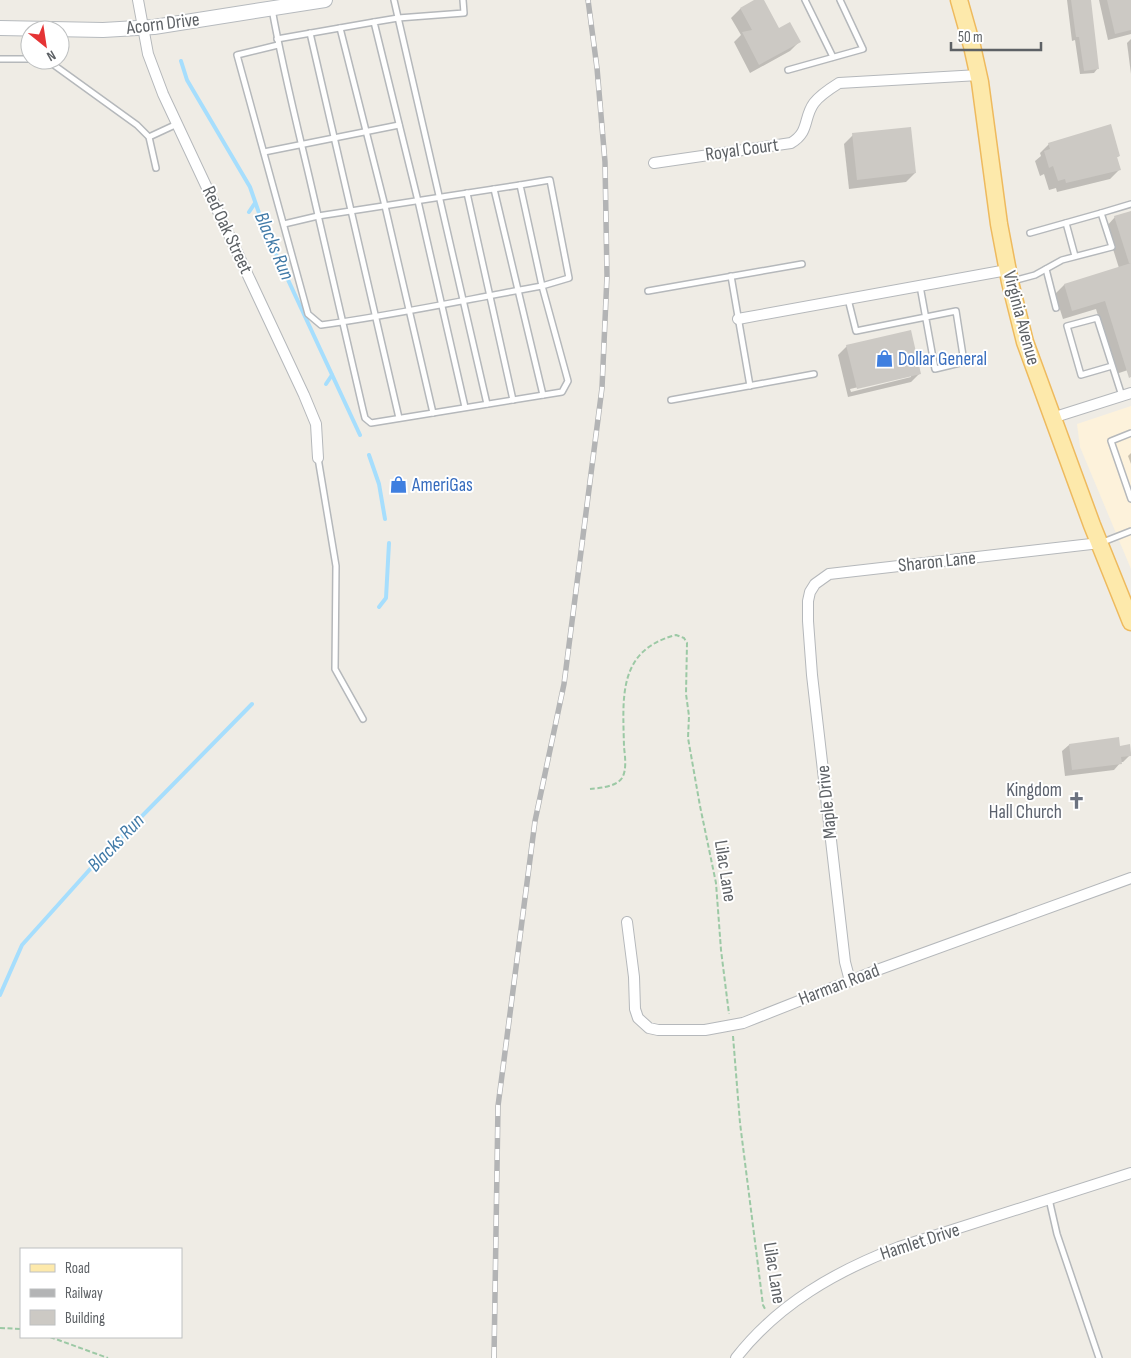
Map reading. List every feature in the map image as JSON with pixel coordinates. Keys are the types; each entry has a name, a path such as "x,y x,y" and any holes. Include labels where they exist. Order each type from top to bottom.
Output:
{"main road":[{"name":"Virginia Avenue","path":"959,0 979,75 999,224 1025,342 1052,418 1131,622"}],"street":[{"name":"Red Oak Street","path":"138,0 148,54 177,124 316,424 318,458"},
{"name":"Acorn Drive","path":"70,30 142,28 325,0"},
{"name":"Acorn Drive","path":"0,28 20,29"},
{"name":"Royal Court","path":"654,163 791,143 800,138 814,104 839,83 979,75"},
{"path":"738,319 920,286 1009,276"},
{"path":"1052,418 1126,395"},
{"name":"Sharon Lane","path":"808,621 810,592 815,584 829,574 1100,543"},
{"name":"Maple Drive","path":"808,621 812,675 840,923 845,962 850,981"},
{"name":"Harman Road","path":"627,922 634,976 635,1009 638,1018 649,1028 658,1030 705,1030 731,1026 1131,878"},
{"name":"Hamlet Drive","path":"736,1358 755,1335 771,1320 828,1279 864,1261 1131,1173"}],"lane":[{"path":"394,0 487,404"},
{"path":"284,224 318,216 550,180 569,278 518,291 343,322 321,325 308,314 237,55 310,33 398,18 464,13 463,0"},
{"path":"805,0 833,58"},
{"path":"788,70 863,49 840,0"},
{"path":"272,9 301,144 365,418 371,423 562,392 568,381 542,286 520,185"},
{"path":"374,22 418,201 465,407"},
{"path":"340,28 385,206 433,413"},
{"path":"310,33 399,418"},
{"path":"0,59 20,60"},
{"path":"61,70 137,125 149,137 156,168"},
{"path":"149,137 177,124"},
{"path":"264,152 399,125"},
{"path":"494,189 543,395"},
{"path":"467,193 513,400"},
{"path":"1030,233 1131,204"},
{"path":"1009,276 1035,275 1062,260 1112,247 1101,214"},
{"path":"1066,223 1075,256"},
{"path":"648,291 802,264"},
{"path":"1046,269 1056,308"},
{"path":"731,276 750,386"},
{"path":"848,299 856,331 925,316 956,310 964,362 935,370 925,316 920,286"},
{"path":"1112,366 1081,375 1067,326 1097,318 1112,366 1126,395"},
{"path":"671,400 814,374"},
{"path":"1131,433 1111,441 1131,499"},
{"path":"318,458 336,566 335,669 363,719"},
{"path":"1100,543 1131,530"},
{"path":"1049,1199 1057,1234 1099,1358"}],"path":[{"name":"Lilac Lane","path":"590,789 606,787 618,781 623,773 625,763 625,687 633,663 640,653 652,644 676,635 684,638 687,643 686,694 690,716 688,738 716,883 724,984 735,1048 740,1124 763,1305 771,1320"},
{"path":"0,1328 20,1329"},
{"path":"53,1338 108,1358"}],"shaded area":[{"path":"1131,406 1131,569 1080,447 1077,424"}],"building":[{"path":"754,0 764,0 779,28 790,22 801,42 759,65 742,32 752,30 740,8"},
{"path":"1071,0 1091,0 1099,69 1084,71 1079,37 1076,37"},
{"path":"1107,0 1131,0 1131,30 1115,34"},
{"path":"1111,124 1120,156 1117,157 1121,170 1066,183 1065,179 1058,181 1053,166 1049,168 1044,151 1050,149 1048,143"},
{"path":"911,127 916,173 857,180 852,133"},
{"path":"1131,211 1131,263 1129,263 1114,216"},
{"path":"1131,263 1131,377 1129,378 1105,301 1072,311 1064,284"},
{"name":"Dollar General","path":"911,330 921,374 857,389 846,345"},
{"path":"1119,737 1120,746 1130,744 1131,756 1121,757 1122,764 1072,770 1069,744"}],"waterway":[{"name":"Blacks Run","path":"181,61 187,80 250,187 276,254 360,435"},
{"path":"249,212 255,203"},
{"path":"326,384 332,375"},
{"name":"Blacks Run","path":"369,455 379,484 385,519"},
{"name":"Blacks Run","path":"379,607 386,598 389,543"},
{"name":"Blacks Run","path":"0,995 22,945 92,867 252,704"}],"railway":[{"path":"494,1358 498,1106 535,821 564,684 602,388 607,276 605,162 597,68 588,0"}],"place":[{"name":"Dollar General","path":"884,359"},
{"name":"AmeriGas","path":"398,485"},
{"name":"Kingdom Hall Church","path":"1076,801"}]}
